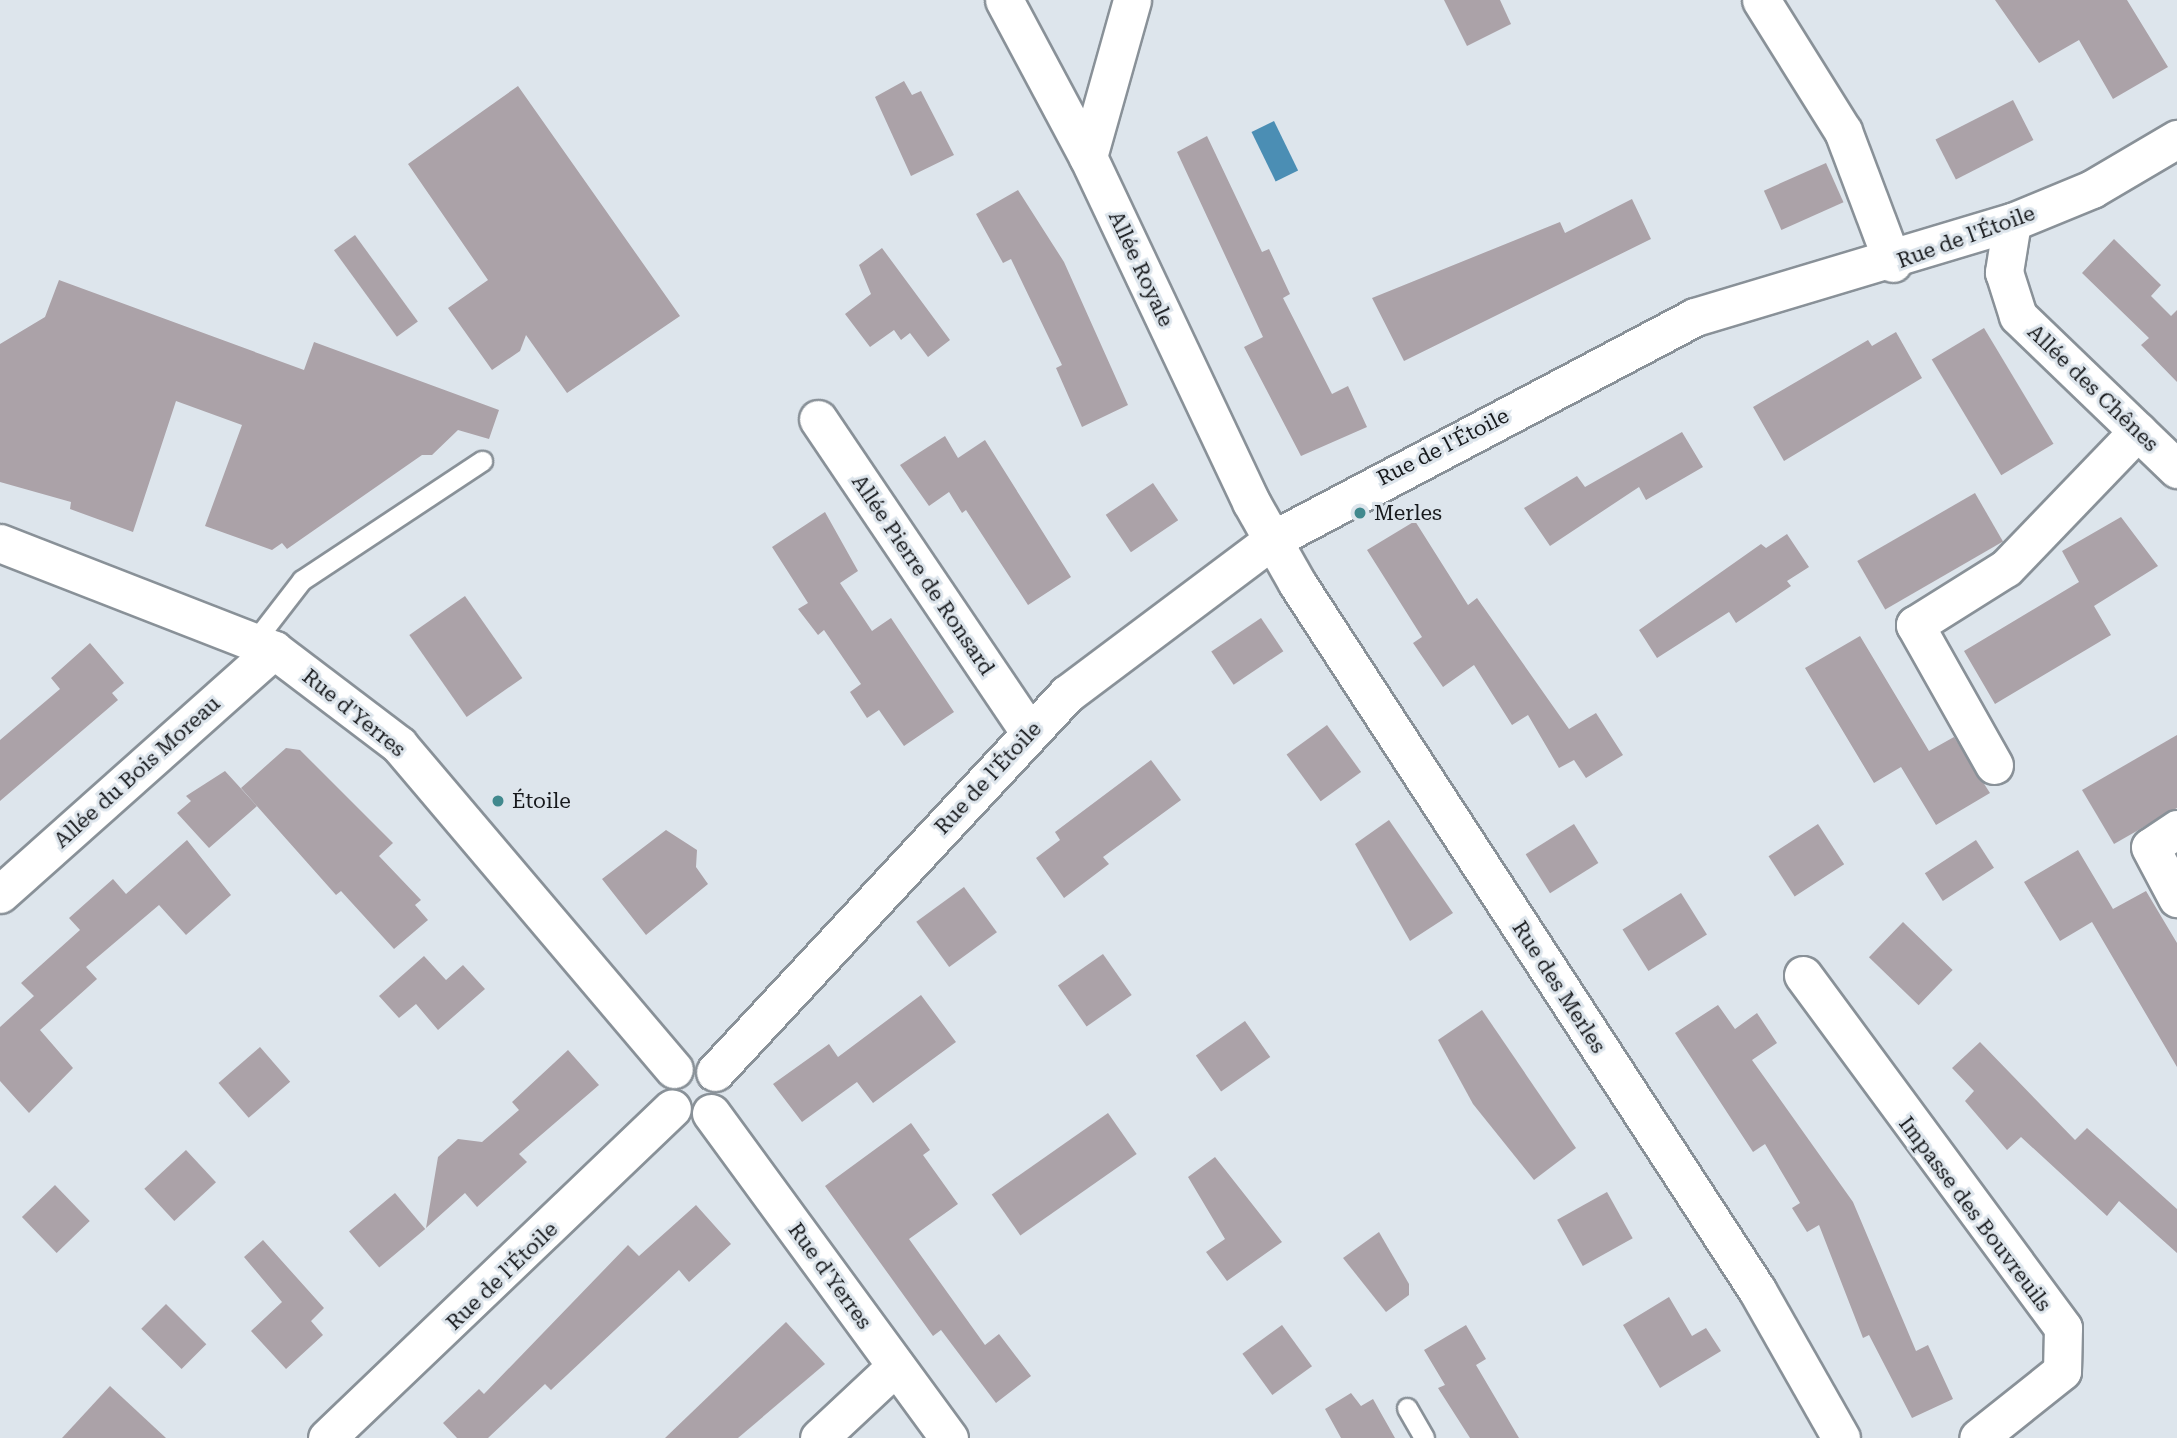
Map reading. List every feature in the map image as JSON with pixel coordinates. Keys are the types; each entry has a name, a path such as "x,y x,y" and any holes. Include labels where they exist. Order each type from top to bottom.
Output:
{"street":[{"name":"Allée Royale","path":"1004,0 1088,157 1272,540"},
{"path":"1088,157 1132,0"},
{"path":"1760,0 1843,131 1893,263"},
{"name":"Rue de l'Étoile","path":"715,1072 1067,694 1272,540 1695,317 1893,263 2012,222 2092,189 2177,139"},
{"name":"Allée des Chênes","path":"2012,222 2004,272 2018,316 2177,469"},
{"name":"Allée Pierre de Ronsard","path":"818,419 1030,732"},
{"path":"1994,765 1915,625 2006,568 2138,432"},
{"name":"Rue des Merles","path":"1272,540 1757,1290 1841,1438"},
{"name":"Rue d'Yerres","path":"0,542 264,646 399,746 674,1069"},
{"name":"Allée du Bois Moreau","path":"0,894 264,646"},
{"path":"2177,829 2150,847 2177,898"},
{"name":"Impasse des Bouvreuils","path":"1803,975 2063,1328 2062,1371 1978,1438"},
{"path":"701,1062 715,1072 722,1091 711,1113 686,1118 672,1108 664,1089 674,1069 701,1062"},
{"name":"Rue de l'Étoile","path":"327,1438 672,1108"},
{"name":"Rue d'Yerres","path":"711,1113 949,1438"},
{"path":"819,1438 896,1366"}],"lane":[{"path":"264,646 302,580 482,461"},
{"path":"1407,1408 1424,1438"}],"water":[{"path":"1274,121 1298,170 1276,181 1252,132"}],"building":[{"path":"1444,0 1500,0 1511,24 1467,46"},
{"path":"1995,0 2127,0 2168,67 2113,99 2079,40 2039,63"},
{"path":"904,81 912,95 921,91 954,155 911,176 875,97"},
{"path":"518,86 680,316 567,393 526,335 520,351 492,370 448,308 488,280 408,164"},
{"path":"2013,100 2033,140 1956,180 1935,139"},
{"path":"1207,136 1262,252 1269,249 1290,294 1283,298 1332,394 1348,386 1367,427 1301,456 1244,347 1263,337 1177,152"},
{"path":"1826,163 1843,202 1781,230 1764,191"},
{"path":"1018,190 1064,262 1128,405 1082,427 1056,368 1062,365 1011,259 1003,263 976,214"},
{"path":"1632,199 1651,239 1404,361 1372,298 1560,222 1565,233"},
{"path":"355,235 418,322 397,337 334,250"},
{"path":"2114,239 2161,285 2151,296 2171,316 2177,310 2177,382 2141,345 2149,338 2082,273"},
{"path":"882,248 950,340 928,357 910,333 901,340 894,330 870,347 845,314 871,294 859,265"},
{"path":"59,280 304,370 314,342 499,410 489,439 458,430 432,455 422,455 287,549 282,543 272,550 205,526 242,425 176,401 133,532 70,509 71,502 0,482 0,344 45,317"},
{"path":"1984,328 2054,444 2001,475 1932,359"},
{"path":"1896,332 1922,378 1784,461 1753,407 1868,340 1872,346"},
{"path":"1682,432 1703,467 1646,500 1639,487 1550,546 1524,508 1577,476 1585,487"},
{"path":"945,436 958,458 985,440 1071,577 1028,605 966,510 962,513 949,492 929,506 900,465"},
{"path":"1153,483 1178,520 1131,552 1106,515"},
{"path":"1975,493 2003,541 1885,609 1857,561"},
{"path":"825,512 858,571 840,583 872,631 891,618 954,712 904,746 879,710 867,718 850,692 861,684 824,630 818,635 798,609 808,603 772,547"},
{"path":"2121,517 2158,566 2094,606 2111,635 1995,704 1964,651 2079,582 2062,551"},
{"path":"1415,521 1468,605 1477,598 1569,729 1596,713 1623,755 1586,778 1574,760 1559,768 1528,715 1512,725 1474,665 1443,687 1413,643 1422,637 1367,550"},
{"path":"1787,534 1809,567 1787,581 1791,586 1736,623 1729,612 1657,658 1639,630 1761,544 1766,548"},
{"path":"465,596 522,678 467,717 409,635"},
{"path":"1261,618 1283,651 1234,685 1211,652"},
{"path":"1860,636 1929,751 1954,737 1990,793 1936,825 1901,767 1874,783 1805,668"},
{"path":"90,643 124,683 112,693 118,700 0,801 0,740 60,689 51,678"},
{"path":"1327,725 1361,772 1321,801 1287,754"},
{"path":"2177,735 2177,808 2114,844 2082,790"},
{"path":"286,748 300,750 393,843 379,856 421,900 415,905 428,920 394,949 341,891 336,895 241,788"},
{"path":"1151,760 1181,800 1103,857 1109,864 1064,898 1036,858 1060,840 1055,832"},
{"path":"225,771 257,806 209,848 177,813 191,801 186,796"},
{"path":"1389,820 1453,913 1410,941 1355,844"},
{"path":"1574,824 1598,863 1550,893 1526,854"},
{"path":"1818,824 1844,864 1795,896 1769,856"},
{"path":"666,830 697,850 696,867 708,884 646,935 602,879"},
{"path":"187,840 231,895 186,935 159,905 86,967 97,979 40,1030 73,1068 29,1113 0,1081 0,1027 34,996 21,983 80,930 69,918 113,879 126,894"},
{"path":"1976,840 1994,868 1943,901 1925,873"},
{"path":"2078,850 2113,909 2146,891 2177,943 2177,1067 2092,922 2060,941 2024,882"},
{"path":"964,887 997,932 949,967 916,922"},
{"path":"1681,893 1707,935 1648,971 1622,930"},
{"path":"1903,922 1953,970 1919,1005 1869,957"},
{"path":"1103,954 1132,995 1087,1027 1058,986"},
{"path":"424,956 446,980 463,965 485,989 438,1030 416,1004 399,1018 379,996"},
{"path":"921,995 956,1042 873,1103 857,1082 802,1122 773,1084 829,1044 838,1057"},
{"path":"1718,1005 1735,1029 1757,1013 1777,1043 1752,1060 1853,1202 1916,1351 1928,1345 1953,1399 1912,1418 1869,1335 1863,1338 1819,1225 1807,1232 1792,1208 1800,1203 1765,1144 1753,1152 1675,1033"},
{"path":"1482,1010 1576,1148 1534,1180 1473,1104 1438,1040"},
{"path":"1245,1021 1270,1057 1221,1091 1196,1055"},
{"path":"1980,1042 2075,1140 2087,1128 2177,1209 2177,1253 2119,1201 2107,1216 2021,1137 2007,1150 1965,1101 1974,1091 1952,1068"},
{"path":"260,1047 290,1082 249,1118 218,1083"},
{"path":"568,1050 599,1085 519,1154 527,1162 477,1207 465,1193 426,1228 438,1157 458,1139 482,1142 519,1110 512,1102"},
{"path":"1108,1113 1137,1154 1020,1235 992,1194"},
{"path":"911,1123 930,1150 923,1155 958,1204 909,1239 985,1345 999,1334 1031,1376 996,1403 941,1330 933,1336 825,1186"},
{"path":"186,1150 216,1182 174,1221 144,1189"},
{"path":"1215,1157 1282,1242 1227,1281 1206,1252 1225,1239 1188,1177"},
{"path":"55,1185 90,1221 57,1253 22,1217"},
{"path":"1607,1192 1633,1238 1583,1266 1557,1220"},
{"path":"395,1193 425,1229 379,1268 349,1232"},
{"path":"696,1205 731,1244 689,1282 679,1270 551,1390 545,1384 488,1438 457,1438 443,1423 479,1389 484,1394 628,1245 639,1256"},
{"path":"1379,1232 1409,1284 1409,1295 1386,1312 1343,1258"},
{"path":"263,1240 324,1308 311,1321 323,1335 286,1369 251,1331 282,1302 244,1257"},
{"path":"1669,1297 1692,1336 1706,1328 1721,1351 1660,1388 1623,1325"},
{"path":"166,1304 206,1344 182,1369 141,1329"},
{"path":"786,1322 825,1364 738,1438 665,1438"},
{"path":"1282,1325 1312,1366 1272,1395 1242,1354"},
{"path":"1466,1325 1486,1359 1476,1365 1519,1438 1470,1438 1438,1388 1445,1385 1424,1350"},
{"path":"110,1386 166,1438 62,1438"},
{"path":"1351,1393 1361,1406 1373,1399 1395,1438 1341,1438 1325,1409"}],"place":[{"name":"Merles","path":"1360,513"},
{"name":"Étoile","path":"498,801"}]}
